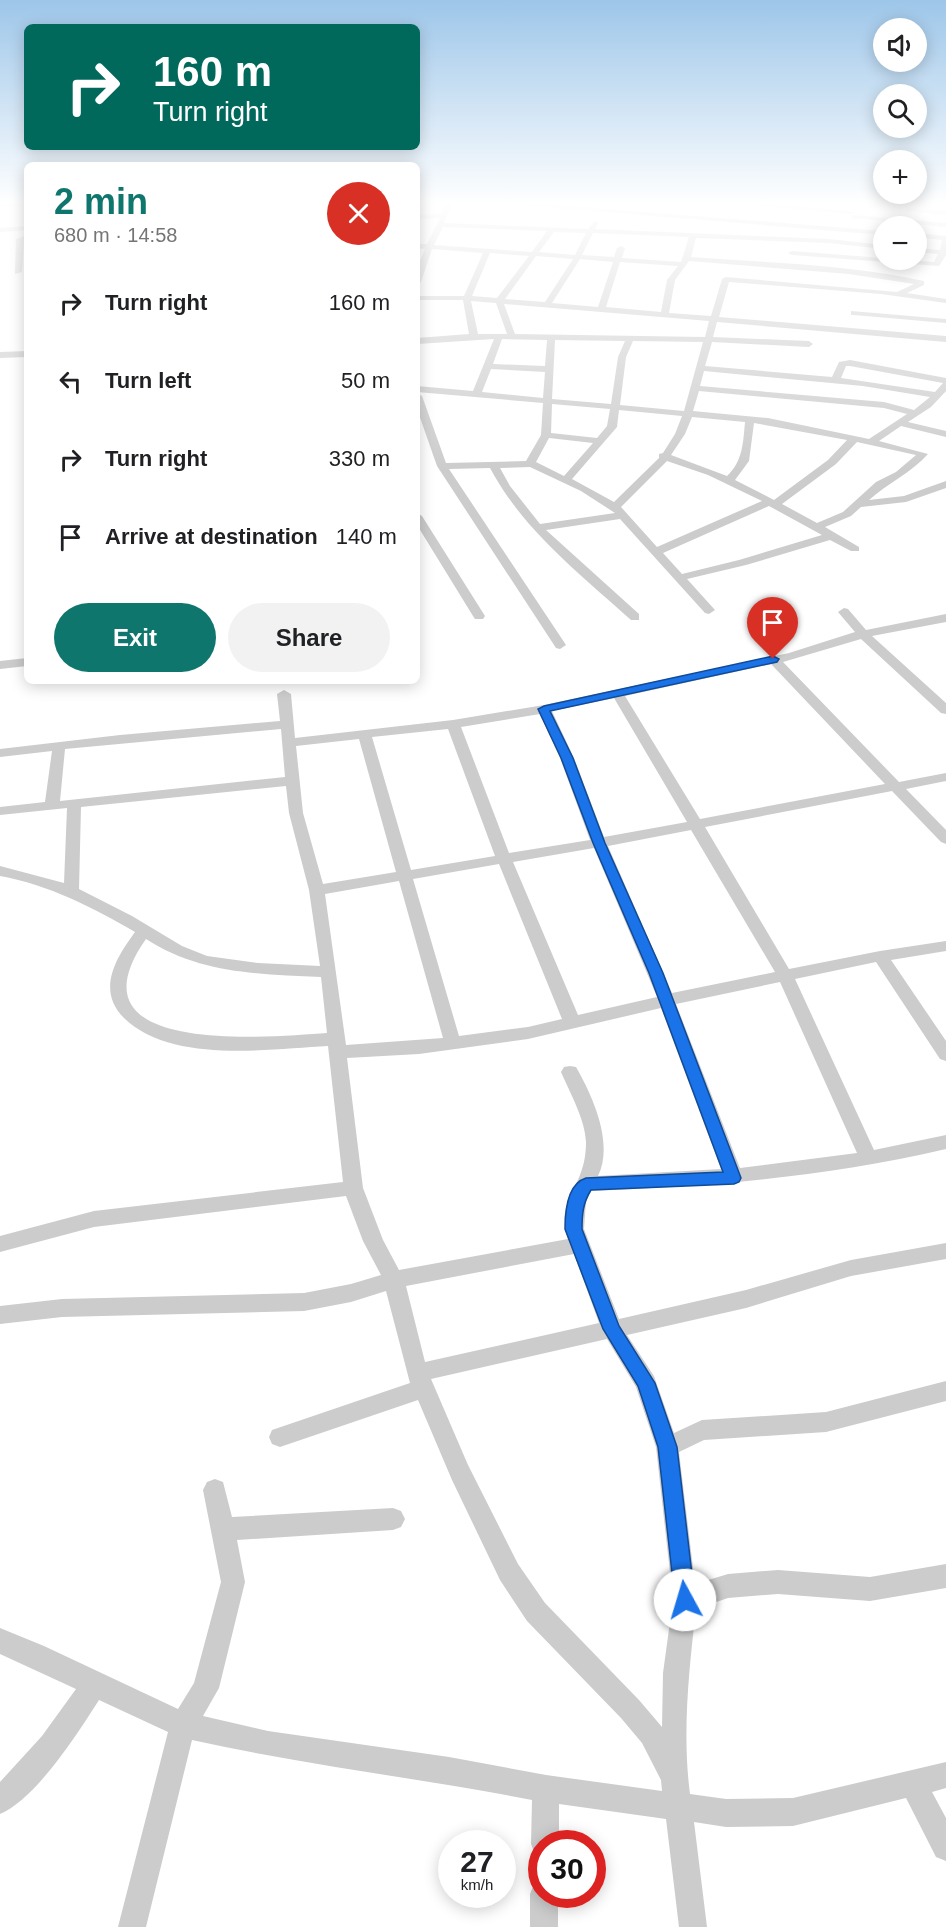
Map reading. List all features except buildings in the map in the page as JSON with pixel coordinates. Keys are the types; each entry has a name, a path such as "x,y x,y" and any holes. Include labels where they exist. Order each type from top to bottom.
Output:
{"street":[{"path":"470,292 467,298 474,336"},
{"path":"498,301 505,292"},
{"path":"547,305 555,292"},
{"path":"601,310 607,292"},
{"path":"664,316 669,292"},
{"path":"538,528 620,511 648,477 675,442 688,414 722,292"},
{"path":"852,292 855,332"},
{"path":"869,292 946,301"},
{"path":"897,295 903,292"},
{"path":"420,298 467,298 946,339"},
{"path":"498,301 512,337"},
{"path":"854,314 946,321"},
{"path":"477,394 499,336"},
{"path":"420,341 499,336 809,344"},
{"path":"532,464 546,435 551,338"},
{"path":"566,481 612,428 622,357 630,339"},
{"path":"0,355 24,354"},
{"path":"836,380 842,364 845,363 861,364 946,383 928,405 872,442"},
{"path":"486,366 548,369"},
{"path":"700,368 889,386 936,395"},
{"path":"889,386 904,373"},
{"path":"696,388 884,405 914,413"},
{"path":"420,389 750,419 923,454 900,474 880,484 840,518 814,528"},
{"path":"420,408 428,441 442,466 560,645"},
{"path":"728,482 740,471 745,462 750,419"},
{"path":"899,423 946,434"},
{"path":"546,435 601,441"},
{"path":"655,552 772,503 832,462 854,439"},
{"path":"663,456 693,465 772,503 855,549"},
{"path":"442,466 532,464 566,481 620,511 710,610"},
{"path":"493,465 507,492 538,528 636,617"},
{"path":"858,504 906,499 946,484"},
{"path":"420,521 479,616"},
{"path":"679,578 742,563 831,536"},
{"path":"844,612 863,634 946,710"},
{"path":"289,743 453,724 544,709 828,647 863,634 940,619 946,631"},
{"path":"773,659 946,839"},
{"path":"0,665 24,662"},
{"path":"284,694 296,813 317,890 329,972 353,1188 373,1241 394,1280 421,1380 460,1473 509,1572 536,1612 630,1709 651,1734 674,1777"},
{"path":"618,694 785,975 869,1159"},
{"path":"544,709 567,758 599,843 666,999 734,1178"},
{"path":"0,753 287,724"},
{"path":"453,724 504,859 572,1022"},
{"path":"364,734 453,1044"},
{"path":"52,806 59,746"},
{"path":"317,890 599,843 946,777"},
{"path":"0,812 292,781"},
{"path":"71,890 74,805"},
{"path":"0,871 41,880 71,890 175,949 202,960 240,966 329,972"},
{"path":"144,930 120,969 120,1000 130,1015 149,1029 179,1039 210,1043 453,1044 528,1033 666,999 880,956 946,946"},
{"path":"880,956 946,1054"},
{"path":"570,1072 594,1130 594,1158 586,1184 576,1201 574,1229 612,1329 646,1383 667,1447 685,1600 676,1673 674,1777 693,1927"},
{"path":"586,1184 734,1178 869,1159 946,1142"},
{"path":"0,1244 93,1219 353,1188"},
{"path":"0,1315 62,1308 304,1302 351,1293 394,1280 579,1245"},
{"path":"280,1437 421,1380 612,1329 746,1299 851,1268 946,1251"},
{"path":"667,1447 702,1430 826,1422 946,1391"},
{"path":"132,1927 183,1725 206,1688 229,1605 233,1572 215,1490"},
{"path":"224,1529 393,1519"},
{"path":"685,1600 728,1586 778,1582 870,1589 946,1576"},
{"path":"0,1641 35,1655 94,1685 183,1725 268,1744 449,1770 546,1789 726,1813 793,1812 946,1775"},
{"path":"0,1800 27,1776 54,1745 94,1685"},
{"path":"914,1783 946,1847"},
{"path":"545,1830 546,1789"},
{"path":"544,1908 544,1927"}],"route":[{"path":"685,1600 667,1447 646,1383 612,1329 588,1270 574,1229 574,1214 576,1201 586,1184 734,1178 656,973 599,843 567,758 544,709 773,659"}]}
